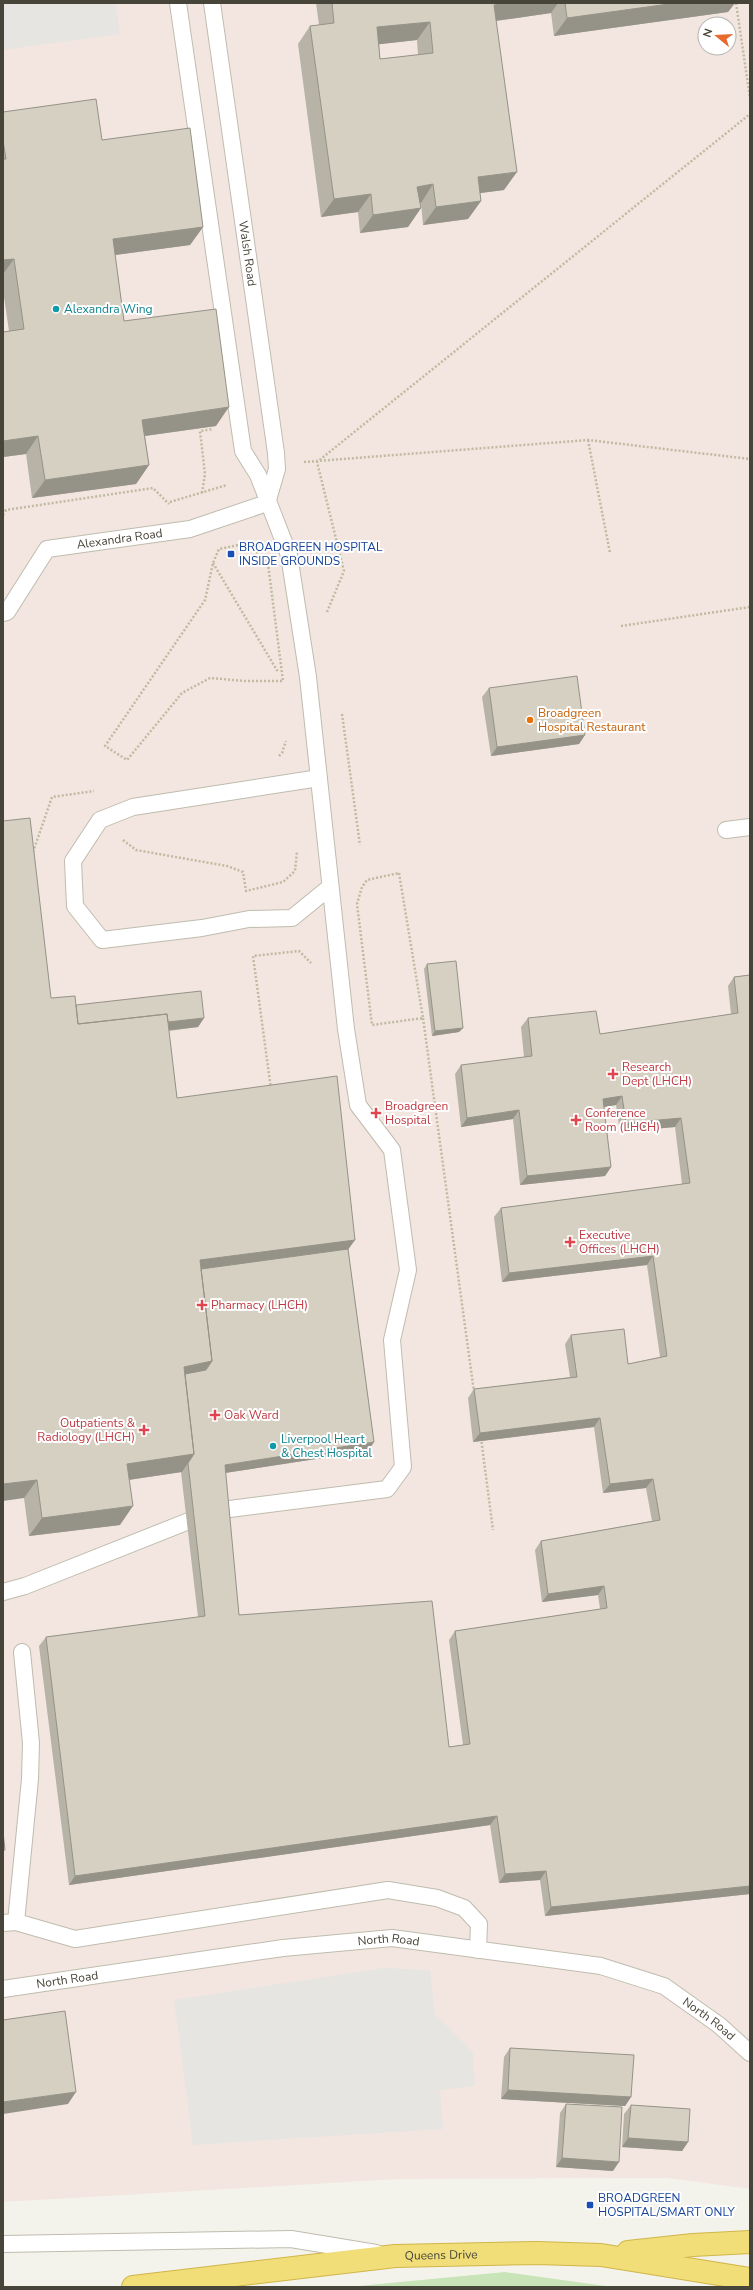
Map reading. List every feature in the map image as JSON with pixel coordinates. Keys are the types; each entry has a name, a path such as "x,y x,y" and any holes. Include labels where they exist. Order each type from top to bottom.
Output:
{"highway":[{"path":"601,2255 693,2245 750,2242"},
{"name":"Queens Drive","path":"133,2287 395,2256 537,2253 601,2255 750,2280"}],"lane":[{"path":"3,1592 39,1580 214,1511 387,1489 404,1467 392,1340 408,1270 392,1150 358,1104 346,1029 330,887 326,827 308,677 289,555 267,503 258,475 243,450 178,3"},
{"name":"Walsh Road","path":"212,3 276,453 277,469 267,503"},
{"name":"Alexandra Road","path":"3,613 7,612 46,548 190,529 267,503"},
{"path":"319,778 133,807 100,820 73,861 75,906 102,940 202,928 249,920 292,918 330,887"},
{"path":"726,830 750,827"},
{"path":"22,1652 31,1743 30,1779 9,1922 75,1939 388,1890 437,1898 464,1908 479,1924 478,1950"},
{"name":"North Road","path":"3,1989 283,1948 392,1938 600,1966 664,1986 719,2025 750,2053"},
{"path":"3,2244 291,2239 395,2256"}],"path":[{"path":"736,3 750,98"},
{"path":"317,462 750,114"},
{"path":"588,440 610,553"},
{"path":"296,462 317,462 588,440 750,459"},
{"path":"317,462 344,571 327,611 328,618"},
{"path":"168,503 227,485"},
{"path":"3,515 6,510 153,488 172,506"},
{"path":"248,543 268,564 283,681 245,681 210,678 182,693 127,760 105,746 205,600 213,563 219,549 248,543"},
{"path":"213,563 283,681"},
{"path":"621,626 750,607"},
{"path":"341,711 360,845"},
{"path":"119,837 136,850 227,866 243,872 246,891 283,882 295,871"},
{"path":"423,1018 372,1025 357,904 362,887 367,880 399,873 423,1018 475,1396"},
{"path":"271,1093 253,956 299,951 313,965"},
{"path":"480,1435 493,1530"}],"shaded area":[{"name":"Broadgreen Hospital","path":"3,3 750,3 750,2189 667,2178 400,2179 3,2202"},
{"path":"3,3 116,3 120,34 3,50"},
{"path":"383,1968 430,1970 435,2014 473,2052 475,2086 440,2090 443,2129 193,2145 174,2000"}],"green space":[{"path":"505,2272 613,2287 348,2287"}],"building":[{"path":"332,3 506,3 494,5 517,172 478,177 481,201 436,207 433,184 417,187 421,208 373,215 371,194 334,199 310,26 334,23","holes":["430,22 433,53 380,59 377,27"]},
{"path":"565,3 676,3 567,18"},
{"name":"Alexandra Wing","path":"96,99 102,140 190,128 203,227 113,239 124,321 216,309 229,407 142,420 149,465 45,480 38,436 3,441 3,332 24,329 14,259 3,260 3,159 6,159 3,141 3,112"},
{"name":"Broadgreen Hospital Restaurant","path":"577,676 585,735 497,747 489,688"},
{"path":"30,818 51,998 75,996 78,1024 167,1014 177,1098 337,1076 355,1240 200,1260 212,1361 184,1367 194,1454 127,1464 133,1506 42,1518 37,1480 3,1484 3,821"},
{"path":"456,961 463,1028 435,1031 427,964"},
{"name":"Liverpool Heart & Chest Hospital","path":"750,975 750,1886 551,1907 546,1871 505,1874 497,1816 75,1876 46,1637 205,1616 188,1463 194,1454 185,1374 206,1370 212,1361 201,1269 348,1249 374,1442 225,1465 239,1615 432,1601 449,1747 470,1744 455,1631 607,1608 604,1586 548,1594 541,1541 660,1520 653,1479 610,1484 600,1418 480,1433 474,1389 577,1377 571,1335 624,1329 628,1364 667,1356 653,1256 509,1273 501,1208 690,1183 681,1118 626,1123 622,1096 603,1099 611,1167 527,1176 519,1110 467,1118 461,1065 532,1056 528,1018 596,1011 600,1034 738,1013 734,977"},
{"path":"201,991 204,1018 168,1022 167,1014 78,1024 76,1005"},
{"path":"3,1832 5,1850 3,1850"},
{"path":"65,2011 76,2092 3,2102 3,2020"},
{"path":"510,2048 634,2055 631,2097 508,2090"},
{"path":"566,2104 622,2107 619,2162 562,2158"},
{"path":"631,2105 690,2109 688,2142 628,2138"}],"place":[{"name":"Alexandra Wing","path":"56,309"},
{"name":"BROADGREEN HOSPITAL INSIDE GROUNDS","path":"231,554"},
{"name":"Broadgreen Hospital Restaurant","path":"530,720"},
{"name":"Research Dept (LHCH)","path":"613,1074"},
{"name":"Broadgreen Hospital","path":"376,1113"},
{"name":"Conference Room (LHCH)","path":"576,1120"},
{"name":"Executive Offices (LHCH)","path":"570,1242"},
{"name":"Pharmacy (LHCH)","path":"202,1305"},
{"name":"Oak Ward","path":"215,1415"},
{"name":"Outpatients & Radiology (LHCH)","path":"144,1430"},
{"name":"Liverpool Heart & Chest Hospital","path":"273,1446"},
{"name":"BROADGREEN HOSPITAL/SMART ONLY","path":"590,2205"}]}
